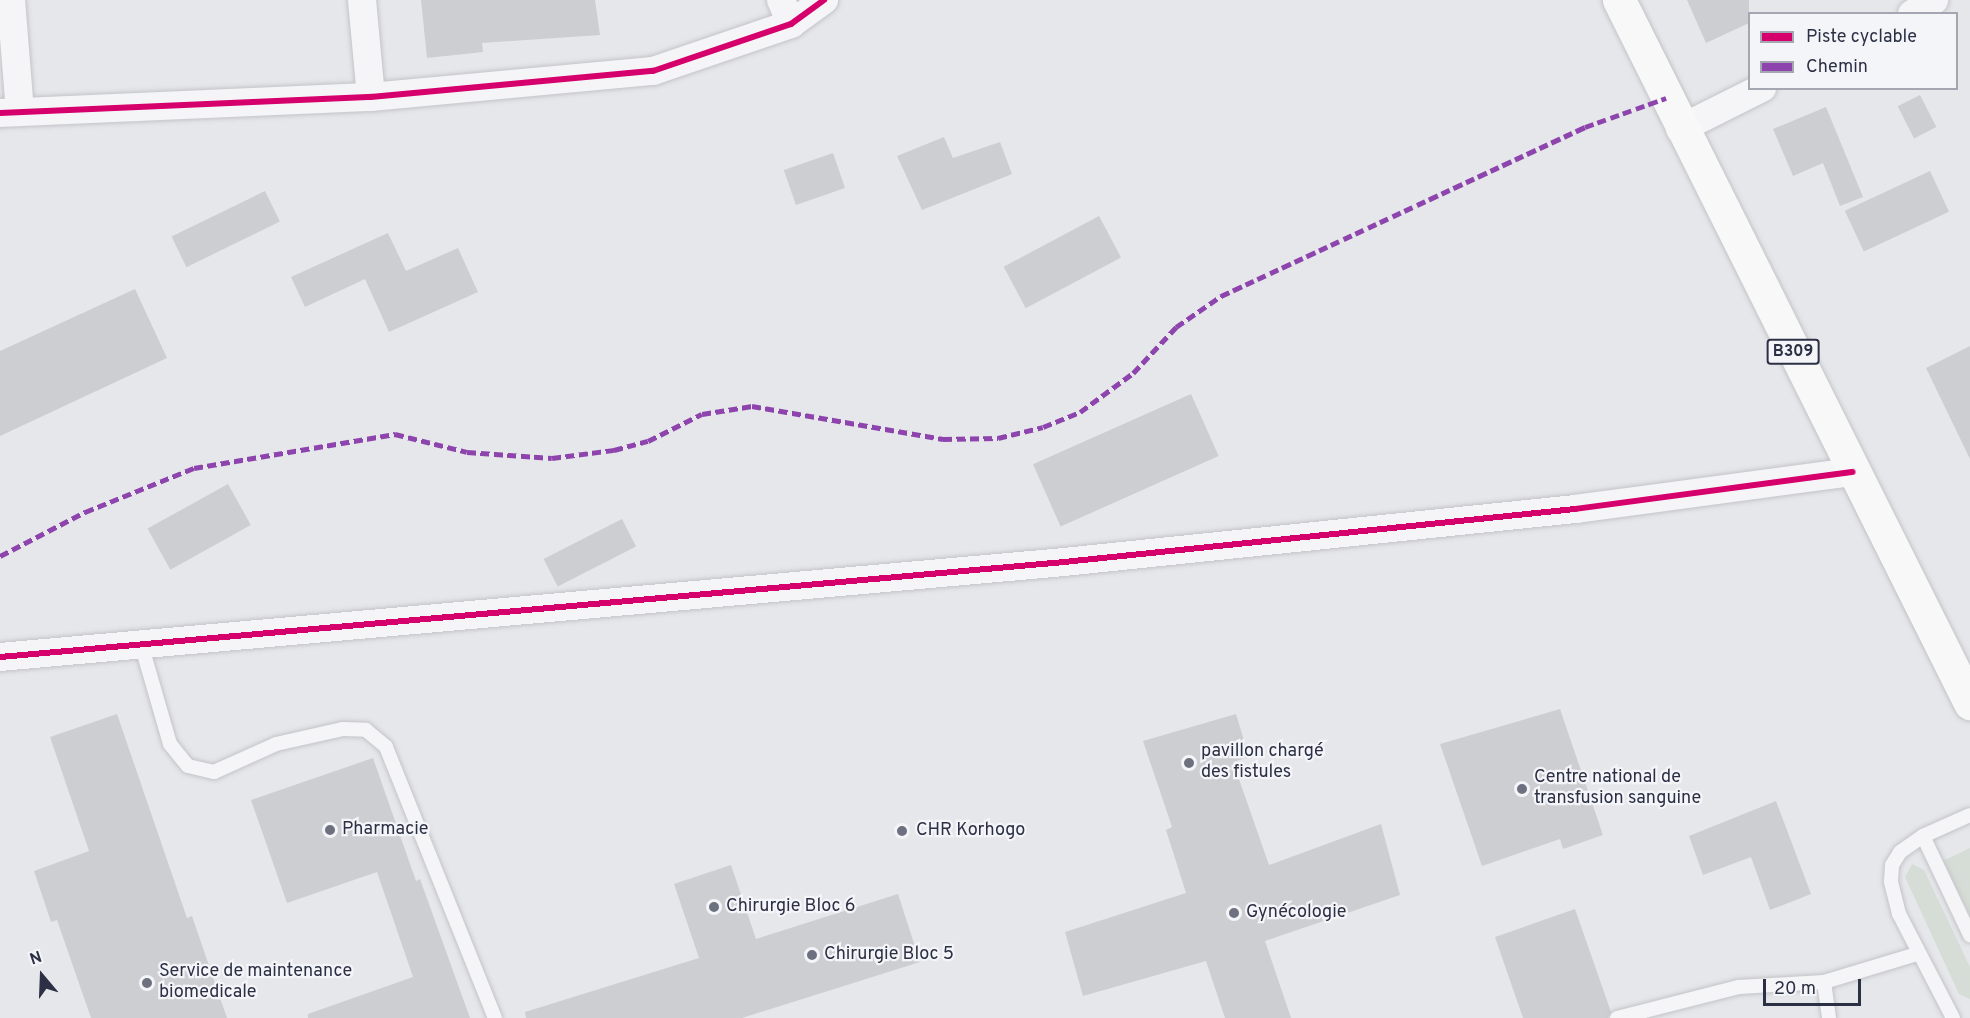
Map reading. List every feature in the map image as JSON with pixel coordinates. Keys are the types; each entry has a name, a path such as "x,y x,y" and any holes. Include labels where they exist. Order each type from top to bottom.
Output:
{"main road":[{"name":"B309","path":"1619,0 1680,129 1970,703"}],"street":[{"path":"11,0 10,112 371,96 653,71 786,12 824,0"},
{"path":"362,0 371,96"},
{"path":"1915,12 1934,0"},
{"path":"1680,129 1758,90"},
{"path":"0,657 142,647 1099,558 1575,509 1853,472"}],"lane":[{"path":"142,647 170,744 188,766 214,772 276,744 343,729 366,730 386,747 495,1018"},
{"path":"1953,1018 1917,954 1891,881 1892,865 1900,852 1923,836 1970,815"},
{"path":"1923,836 1970,935"},
{"path":"1617,1018 1739,987 1824,982 1917,954"},
{"path":"1824,982 1830,1018"}],"shaded area":[{"path":"1970,848 1970,915 1943,861"},
{"path":"1912,864 1924,870 1970,967 1970,999 1959,994 1905,877"}],"building":[{"path":"421,0 595,0 600,35 482,43 483,52 427,58"},
{"path":"1687,0 1749,0 1748,23 1706,43"},
{"path":"1920,95 1936,127 1914,138 1898,106"},
{"path":"1826,107 1863,197 1840,206 1823,163 1793,176 1773,129"},
{"path":"944,137 953,158 1000,142 1012,174 922,210 897,156"},
{"path":"833,153 845,188 796,205 784,170"},
{"path":"1930,171 1949,212 1864,252 1845,211"},
{"path":"265,191 280,222 186,267 172,237"},
{"path":"1099,216 1121,257 1026,308 1004,267"},
{"path":"388,233 406,271 458,248 478,292 389,332 365,279 305,307 291,277"},
{"path":"135,289 167,358 0,436 0,351"},
{"path":"1970,346 1970,459 1926,368"},
{"path":"1191,394 1219,456 1061,526 1033,464"},
{"path":"228,484 251,525 170,570 148,529"},
{"path":"622,519 636,547 558,587 544,559"},
{"name":"Centre national de transfusion sanguine","path":"1560,709 1603,835 1563,849 1560,839 1482,866 1440,744"},
{"path":"117,714 187,918 192,916 227,1018 91,1018 57,920 51,922 34,871 89,851 50,737"},
{"path":"1236,714 1249,757 1233,762 1269,865 1381,824 1400,895 1265,941 1291,1018 1225,1018 1206,961 1083,996 1065,932 1186,893 1166,830 1172,827 1143,741"},
{"name":"Pharmacie","path":"373,758 416,881 420,879 470,1018 308,1018 308,1014 413,977 377,872 287,903 251,800"},
{"path":"1776,801 1811,894 1770,910 1751,857 1703,875 1689,836"},
{"name":"Chirurgie Bloc 5","path":"731,865 756,939 898,894 920,962 742,1018 526,1018 525,1012 699,958 674,884"},
{"path":"1575,909 1611,1012 1608,1018 1523,1018 1495,937"}],"marked path":[{"path":"0,556 85,512 194,468 395,434 467,452 552,458 614,450 648,441 702,414 752,406 943,439 998,438 1043,427 1080,412 1133,373 1176,327 1221,296 1585,127 1666,98"}],"cycle path":[{"path":"0,113 371,97 653,71 791,24 824,0"},
{"path":"0,657 1064,562 1575,509 1853,472"}],"place":[{"name":"pavillon chargé des fistules","path":"1189,763"},
{"name":"Centre national de transfusion sanguine","path":"1522,789"},
{"name":"Pharmacie","path":"330,830"},
{"name":"CHR Korhogo","path":"902,831"},
{"name":"Chirurgie Bloc 6","path":"714,907"},
{"name":"Gynécologie","path":"1234,913"},
{"name":"Chirurgie Bloc 5","path":"812,955"},
{"name":"Service de maintenance biomedicale","path":"147,983"}]}
